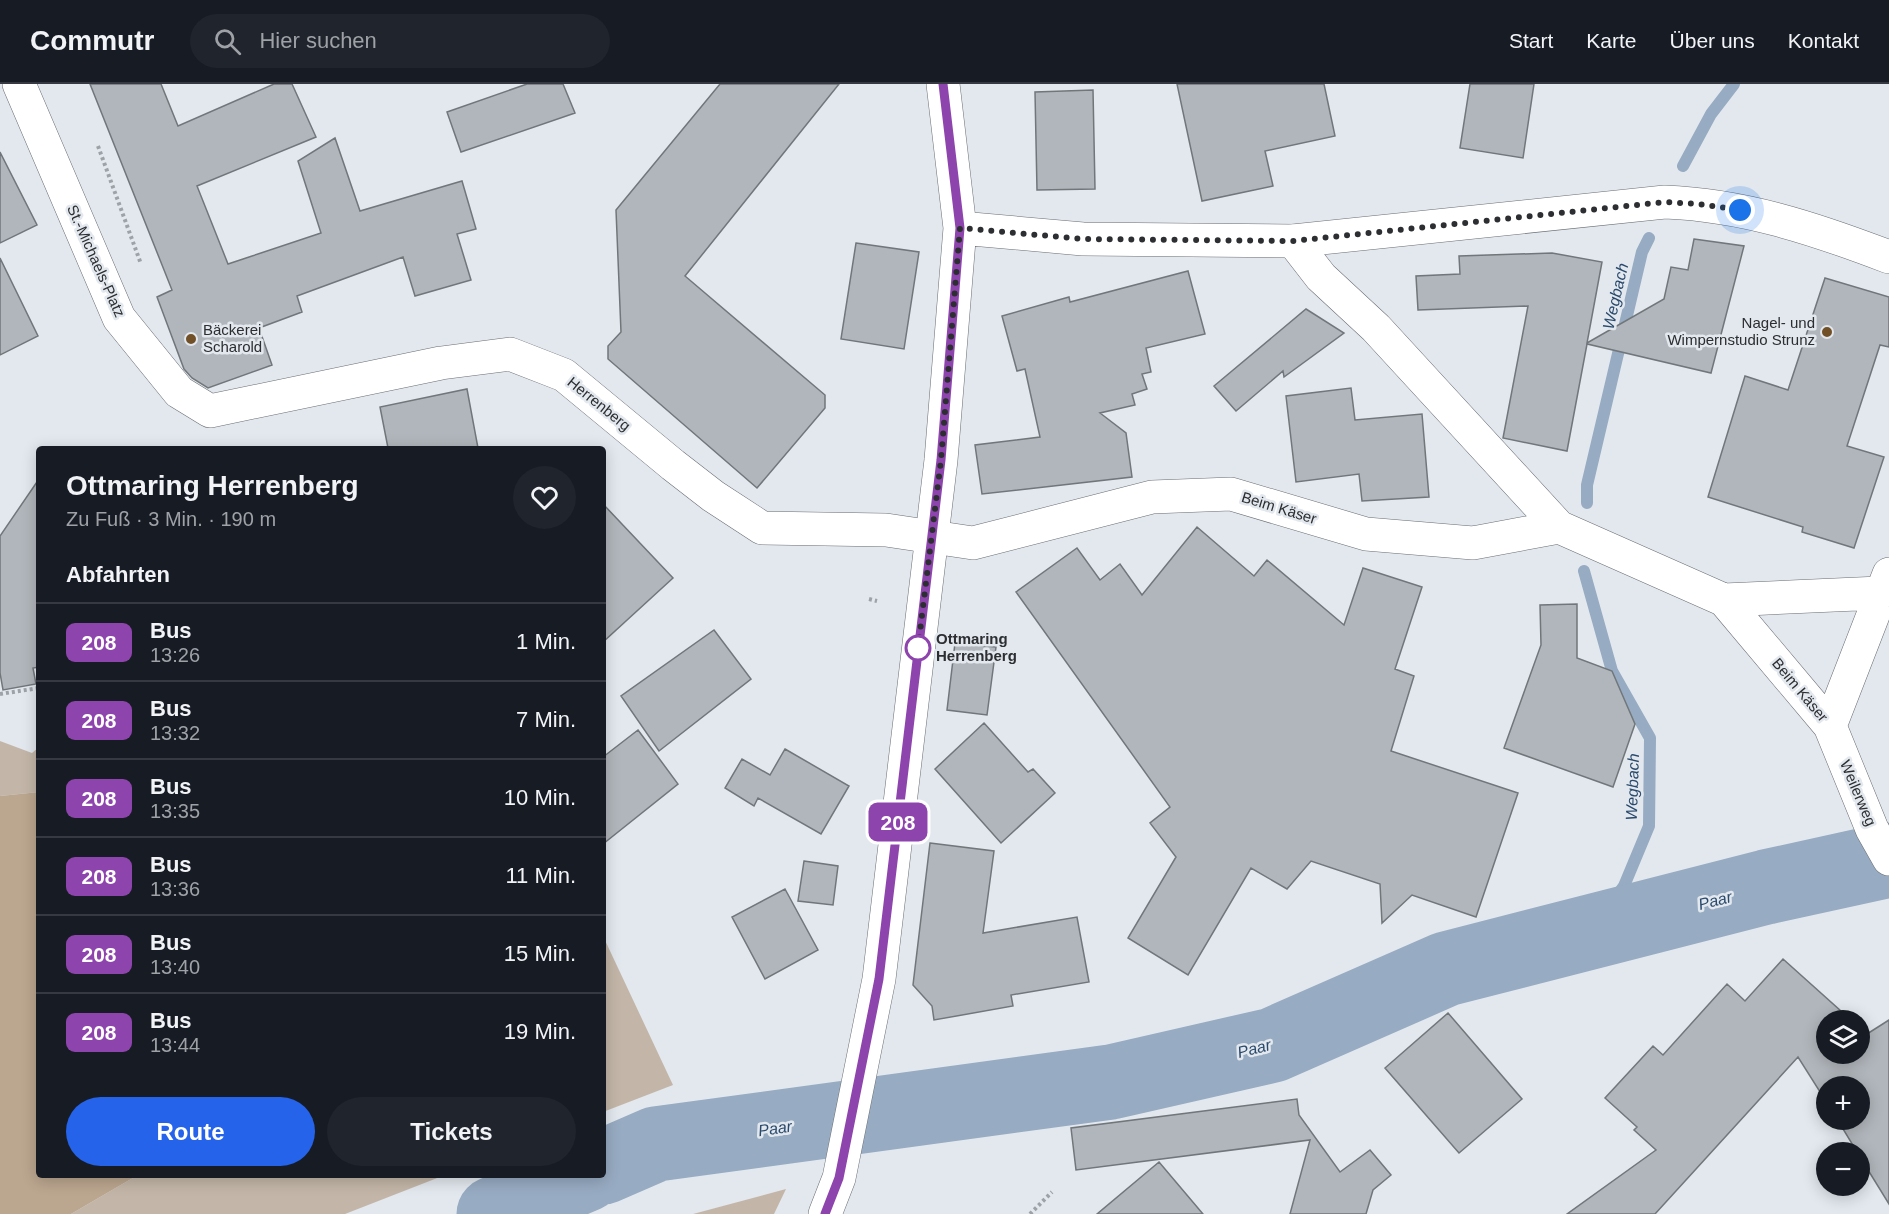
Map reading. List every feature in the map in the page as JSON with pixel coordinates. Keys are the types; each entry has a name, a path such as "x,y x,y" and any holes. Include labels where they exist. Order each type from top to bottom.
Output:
{"street":[{"name":"St.-Michaels-Platz","path":"19,84 119,318 179,392 210,411"},
{"path":"825,1214 839,1178 879,979 941,460 960,228 943,84"},
{"path":"960,228 1083,239 1293,241 1665,202 1740,210 1817,230 1889,257"},
{"name":"Beim Käser","path":"1293,241 1321,277 1376,328 1559,527 1724,600 1830,726 1884,584 1724,600"},
{"name":"Herrenberg","path":"210,411 441,363 510,354 564,375 713,496 762,528 886,530 930,538"},
{"name":"Beim Käser","path":"930,538 974,543 1152,497 1231,494 1366,534 1473,543 1559,527"},
{"name":"Weilerweg","path":"1830,726 1872,829 1889,859"}],"path":[{"path":"98,146 144,274"},
{"path":"869,599 877,601"},
{"path":"0,694 36,688"},
{"path":"1030,1214 1052,1192"}],"shaded area":[{"path":"0,741 32,753 36,750 36,792 0,796"},
{"path":"36,792 36,1178 133,1178 71,1214 0,1214 0,796"},
{"path":"606,942 673,1085 606,1111"},
{"path":"133,1178 437,1178 345,1214 71,1214"},
{"path":"786,1189 774,1214 693,1214"}],"building":[{"path":"90,84 161,84 178,126 274,84 292,84 316,137 197,186 228,264 321,233 298,161 335,138 360,211 462,181 476,229 457,234 471,280 415,296 403,257 297,296 302,312 259,328 272,365 208,388 192,378 184,369 157,297 172,290"},
{"path":"527,84 563,84 575,113 461,152 447,112"},
{"path":"720,84 839,84 685,276 825,395 825,408 757,488 608,359 608,346 621,332 616,210"},
{"path":"1177,84 1324,84 1335,136 1265,151 1273,186 1202,201"},
{"path":"1470,84 1534,84 1523,158 1460,148"},
{"path":"1093,90 1095,189 1037,190 1035,92"},
{"path":"0,152 37,225 0,243"},
{"path":"1694,239 1744,246 1711,373 1587,344 1567,451 1503,438 1528,306 1418,310 1416,276 1460,274 1459,256 1552,253 1602,262 1587,343 1664,299 1671,267 1688,270"},
{"path":"856,243 919,252 904,349 841,339"},
{"path":"0,258 38,336 0,355"},
{"path":"1188,271 1205,334 1146,348 1151,372 1142,374 1147,389 1132,394 1135,405 1100,413 1126,433 1132,477 982,494 975,445 1040,437 1025,369 1017,371 1002,316 1069,297 1070,302"},
{"path":"1825,278 1889,297 1889,347 1880,345 1847,446 1884,457 1854,548 1802,532 1803,527 1708,497 1745,376 1788,390"},
{"path":"1306,309 1344,333 1284,377 1283,371 1236,411 1214,386"},
{"path":"1351,388 1355,420 1422,414 1429,497 1362,501 1359,474 1296,482 1286,396"},
{"path":"467,389 478,446 388,446 380,407"},
{"path":"36,483 36,668 33,668 36,684 3,690 0,673 0,536"},
{"path":"606,507 673,578 606,639"},
{"path":"1197,527 1254,576 1267,560 1344,625 1363,568 1422,587 1395,669 1414,676 1391,751 1518,793 1476,917 1412,895 1382,923 1380,884 1311,861 1287,889 1251,868 1188,975 1128,938 1176,857 1150,823 1170,807 1016,592 1077,548 1100,580 1120,564 1142,595"},
{"path":"1577,604 1577,658 1612,671 1635,724 1613,787 1504,748 1541,645 1540,605"},
{"path":"714,630 751,679 659,751 621,696"},
{"path":"955,643 996,647 987,715 947,710"},
{"path":"984,723 1028,772 1033,769 1055,793 1001,843 935,769"},
{"path":"638,730 678,784 606,842 606,755"},
{"path":"785,749 849,786 821,834 758,798 754,806 725,788 742,759 770,775"},
{"path":"930,843 994,851 983,933 1077,917 1089,982 1011,995 1013,1006 934,1020 932,1006 913,985"},
{"path":"804,861 838,866 833,905 798,901"},
{"path":"785,889 818,950 765,979 732,917"},
{"path":"1783,959 1840,1010 1816,1010 1816,1064 1870,1064 1870,1032 1889,1020 1889,1204 1870,1173 1870,1142 1851,1142 1844,1130 1870,1130 1870,1076 1816,1076 1816,1086 1798,1057 1655,1214 1567,1214 1656,1150 1634,1130 1637,1127 1605,1098 1653,1046 1663,1055 1727,984 1745,1001"},
{"path":"1448,1013 1522,1099 1459,1153 1385,1068"},
{"path":"1297,1099 1299,1115 1340,1172 1370,1150 1391,1175 1373,1190 1366,1214 1290,1214 1310,1140 1076,1170 1071,1128"},
{"path":"1159,1162 1203,1214 1097,1214"}],"waterway":[{"name":"Wegbach","path":"1683,166 1711,114 1734,84"},
{"name":"Wegbach","path":"1587,503 1587,485 1642,252 1649,238"},
{"name":"Wegbach","path":"1584,571 1612,671 1650,738 1649,826 1624,886 1592,931"},
{"name":"Paar","path":"606,1166 656,1144 1111,1082 1273,1045 1446,969 1766,887 1889,860"},
{"name":"Paar","path":"494,1214 577,1178"}],"bus line":[{"name":"208","path":"825,1214 839,1178 879,979 941,460 960,228 943,84"}],"place":[{"name":"Nagel- und Wimpernstudio Strunz","path":"1827,332"},
{"name":"Bäckerei Scharold","path":"191,339"},
{"name":"Ottmaring Herrenberg","path":"918,648"}],"route":[{"path":"918,648 941,460 960,228 1083,239 1293,241 1665,202 1740,210"}]}
